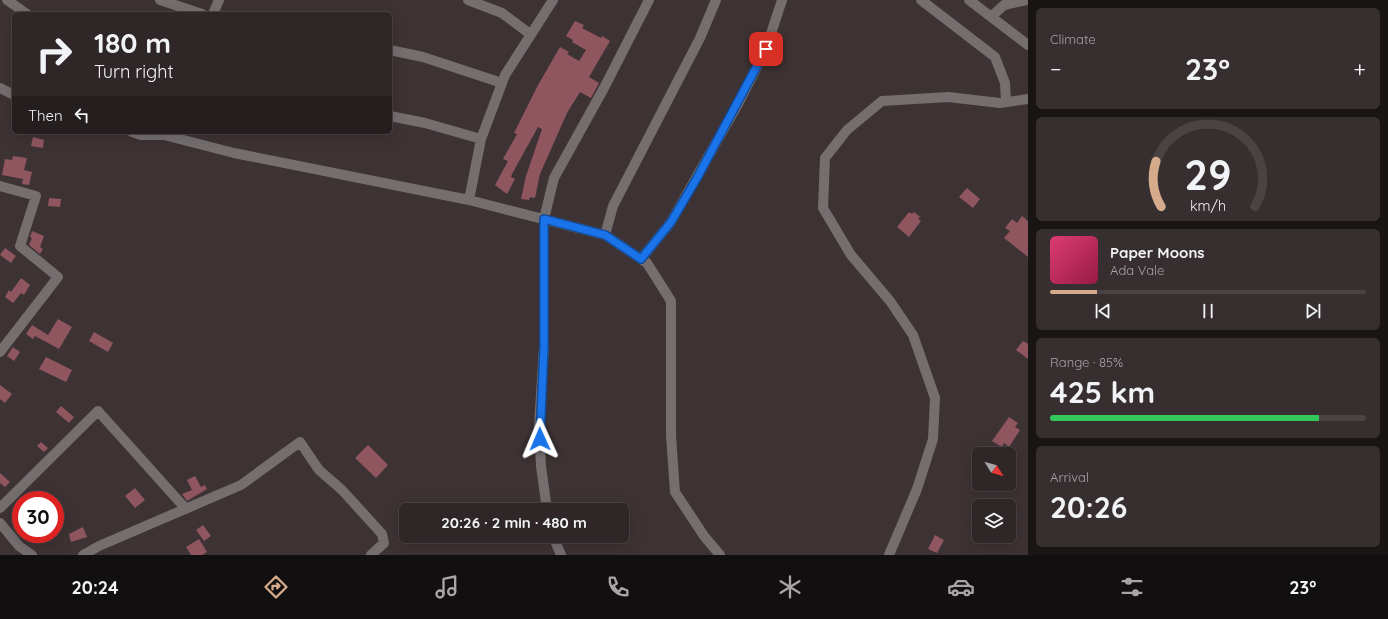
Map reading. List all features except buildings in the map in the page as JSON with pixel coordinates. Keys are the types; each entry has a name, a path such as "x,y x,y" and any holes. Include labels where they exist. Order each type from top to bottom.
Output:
{"street":[{"path":"7,0 24,12"},
{"path":"160,0 196,12"},
{"path":"214,12 219,0"},
{"path":"468,0 502,13 530,34"},
{"path":"469,200 481,139 502,83 530,34 553,0"},
{"path":"546,503 541,466 539,426 544,347 544,219 554,178 604,88 649,0"},
{"path":"605,235 613,206 700,38 716,0"},
{"path":"641,259 671,222 734,111 766,49 782,0"},
{"path":"921,0 995,57 1006,83 1006,102"},
{"path":"968,0 992,16 1028,45"},
{"path":"992,16 1004,5 1026,0"},
{"path":"392,50 423,57 502,83"},
{"path":"0,88 12,95"},
{"path":"889,555 917,489 934,439 936,398 913,335 890,301 851,255 822,208 825,158 847,130 882,101 948,97 1000,103 1028,99"},
{"path":"392,116 425,123 481,139"},
{"path":"168,134 234,153 469,200 605,235 647,263 671,302 671,436 675,492 704,536 720,555"},
{"path":"0,186 36,196 20,246 58,277 0,352"},
{"path":"0,508 98,411 186,509"},
{"path":"83,555 99,546 241,485 300,442 319,470 342,490 382,534 384,543 371,555"},
{"path":"0,523 19,546 32,555"},
{"path":"556,543 560,555"}],"route":[{"path":"540,439 539,426 544,347 544,219 605,235 641,259 671,222 704,167 766,49"}]}
